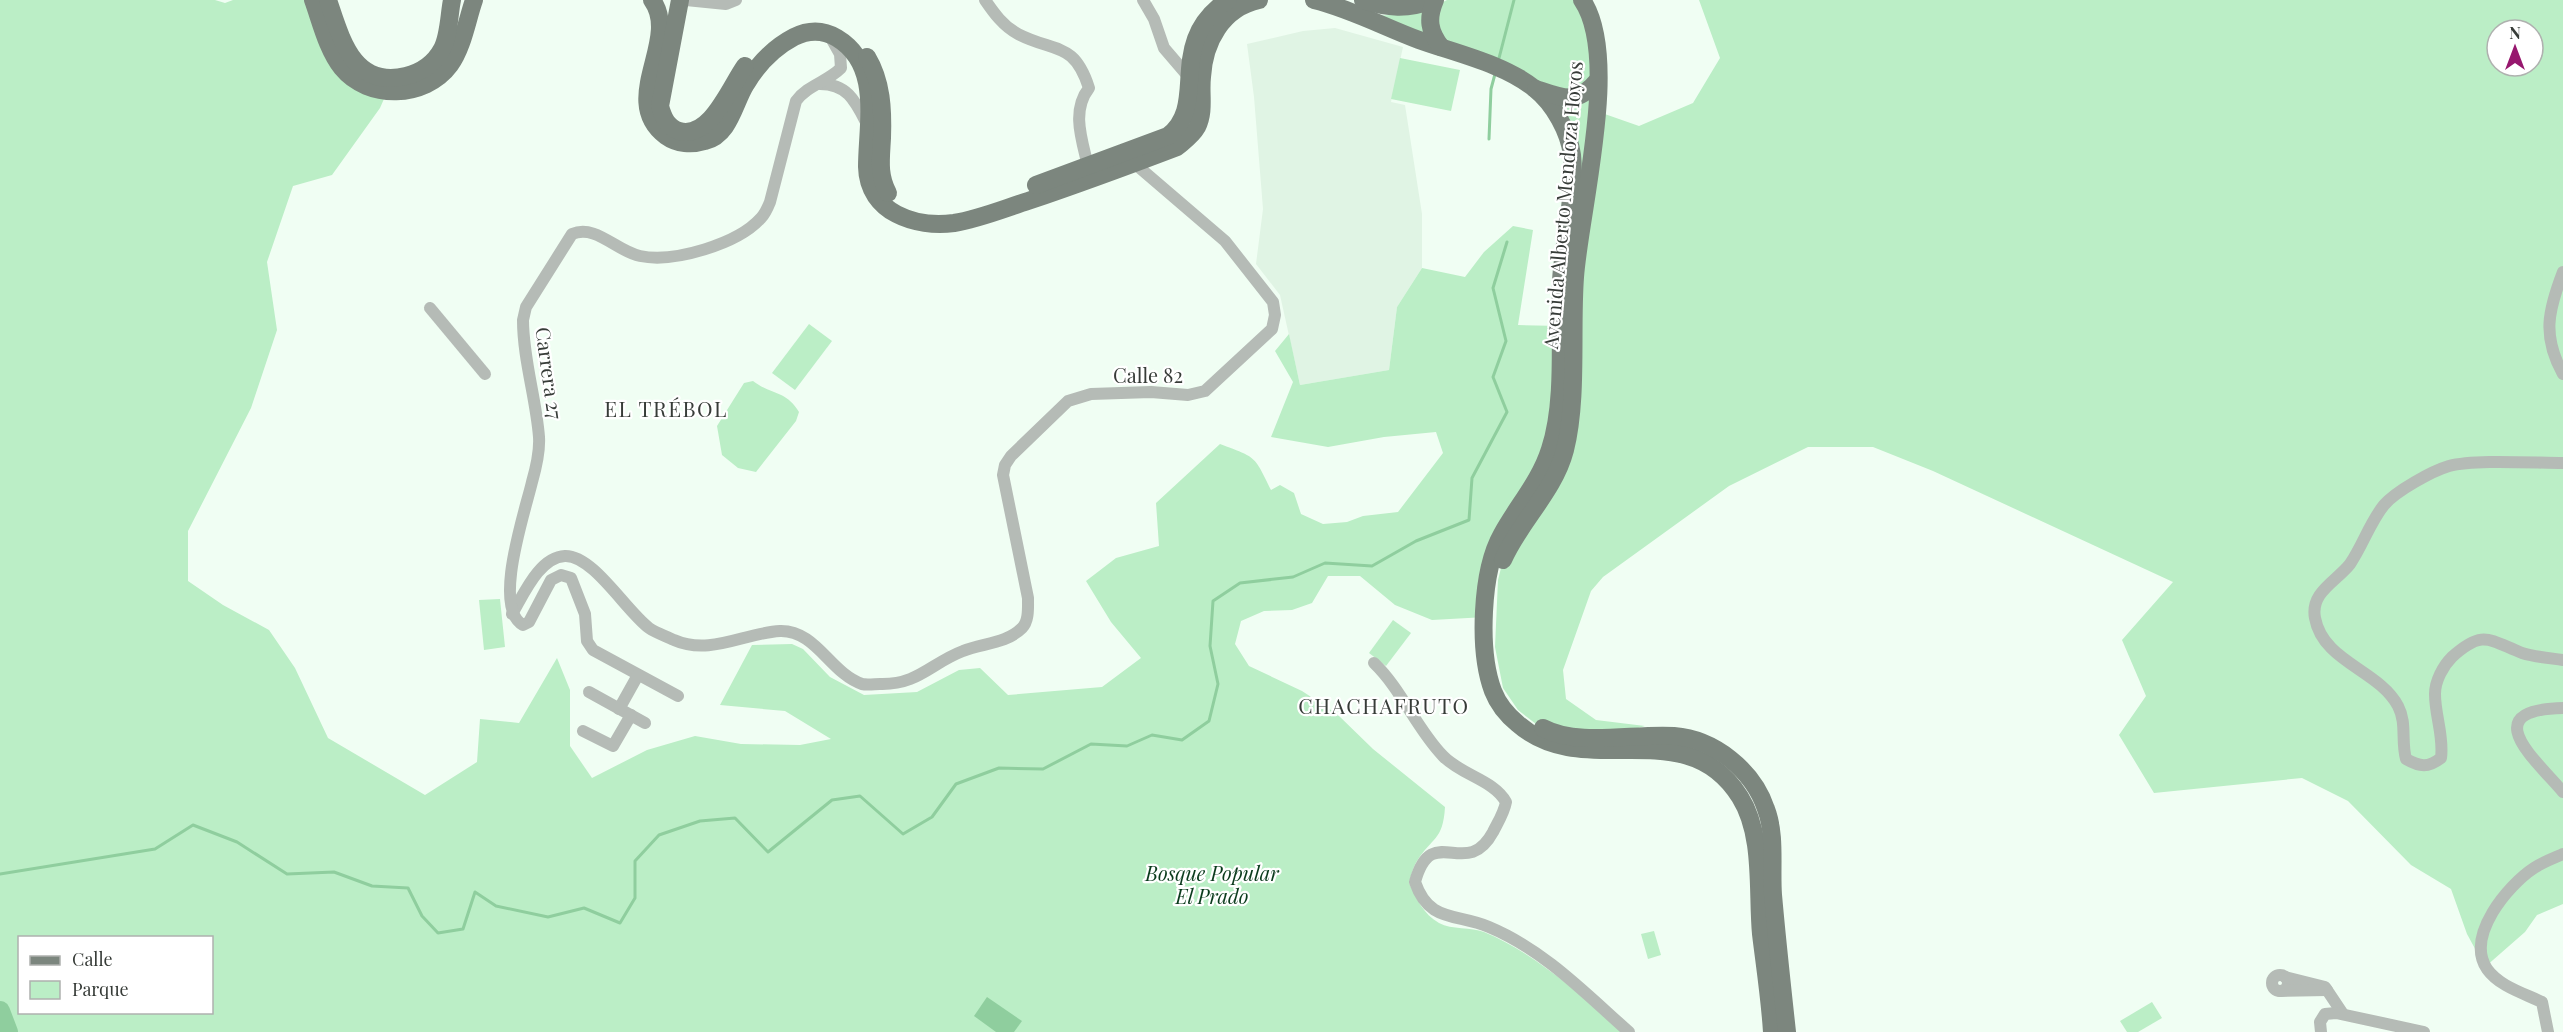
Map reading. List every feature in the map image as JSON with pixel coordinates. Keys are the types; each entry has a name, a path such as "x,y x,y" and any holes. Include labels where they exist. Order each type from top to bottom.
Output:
{"main road":[{"path":"313,0 331,48 341,67 356,81 372,89 387,92 408,90 423,85 450,64 474,0"},
{"path":"328,0 343,46 352,59 377,76 394,79 417,73 432,63 443,48 452,0"},
{"path":"652,0 659,17 659,31 648,87 647,105 651,118 659,130 673,141 690,144 716,137 725,127 744,86 776,48 804,32 828,33 856,54 861,63 869,97 870,131 867,169 879,202 894,214 929,224 975,219 1177,147 1196,129 1202,106 1204,53 1210,38 1231,14 1258,0"},
{"path":"680,0 660,106 663,118 673,129 686,133 700,130 712,119 747,62 770,38 797,23 828,22 845,31 863,49 879,80 882,183 889,194 902,206 931,215 970,210 1168,136 1178,129 1187,110 1191,51 1197,34 1207,19 1228,0"},
{"name":"Avenida Alberto Mendoza Hoyos","path":"1314,0 1464,54 1536,90 1557,116 1567,135 1572,156 1561,278 1557,420 1540,475 1502,533 1486,575 1485,647 1488,674 1494,694 1509,717 1529,734 1548,743 1572,750 1665,749 1687,753 1726,779 1740,797 1754,835 1773,1032"},
{"path":"1363,0 1391,8 1407,7 1434,0 1429,21 1433,37 1441,47"},
{"name":"Avenida Alberto Mendoza Hoyos","path":"1582,0 1594,24 1598,80 1590,177 1575,278 1569,422 1565,450 1553,482 1510,543 1503,560 1498,580 1496,647 1498,670 1503,688 1518,710 1553,733 1576,737 1652,735 1692,739 1711,745 1733,761 1755,788 1766,809 1771,833 1773,894 1787,1032"},
{"path":"1536,90 1574,99 1587,93 1598,80"}],"street":[{"path":"686,0 726,4 736,0"},
{"path":"985,0 1002,23 1017,34 1071,54 1082,68 1089,88 1080,99 1079,129 1088,166"},
{"path":"1143,0 1154,19 1164,48 1188,76"},
{"name":"Carrera 27","path":"512,614 509,595 511,573 538,459 539,438 523,320 526,307 572,234 580,231 591,232 624,251 641,257 661,257 695,251 726,241 749,229 763,217 770,202 795,101 805,90 832,77 841,68 840,54 828,33"},
{"path":"816,84 832,84 852,96 870,131"},
{"name":"Calle 82","path":"512,614 536,575 552,560 565,556 581,561 600,574 613,593 650,629 682,643 725,644 780,632 798,634 813,644 836,669 863,684 893,684 917,679 962,651 1005,639 1023,628 1028,614 1028,598 1003,475 1005,465 1011,456 1068,401 1091,394 1151,392 1188,395 1205,391 1272,329 1275,315 1272,302 1225,241 1134,163"},
{"path":"2563,272 2551,303 2548,330 2553,357 2563,374"},
{"path":"430,308 485,374"},
{"path":"526,426 535,411"},
{"path":"2563,463 2449,466 2397,491 2382,507 2348,566 2324,587 2316,603 2315,618 2334,651 2384,688 2398,706 2404,726 2403,748 2406,759 2420,766 2432,765 2441,758 2443,745 2435,694 2446,663 2463,647 2483,639 2496,640 2522,653 2563,660"},
{"path":"512,614 516,622 523,625 529,622 551,580 561,575 571,578 585,614 587,641 593,650 678,696"},
{"path":"1374,663 1392,684 1444,758 1460,770 1495,789 1506,802 1505,810 1487,844 1478,853 1466,855 1439,851 1429,855 1422,862 1415,882 1427,906 1440,915 1489,927 1542,956 1629,1032"},
{"path":"619,709 638,675"},
{"path":"589,692 645,723"},
{"path":"2563,708 2540,708 2527,712 2518,721 2516,730 2521,742 2563,792"},
{"path":"583,731 613,746 631,715"},
{"path":"2550,1031 2542,1002 2498,981 2485,967 2482,947 2484,930 2490,913 2533,868 2563,854"},
{"path":"2328,990 2280,991 2288,986 2285,977 2321,984 2328,990 2339,1013"},
{"path":"2321,1032 2319,1022 2325,1014 2339,1013 2424,1032"}],"shaded area":[{"path":"1335,28 1403,47 1391,102 1405,105 1422,214 1422,268 1397,307 1389,370 1300,385 1280,295 1256,264 1263,209 1254,97 1247,44 1303,31"},
{"path":"987,997 1022,1021 1014,1032 996,1032 974,1016"}],"green space":[{"name":"Bosque Popular El Prado","path":"0,0 215,0 225,3 233,0 313,0 387,92 380,108 332,175 293,186 267,262 277,330 251,408 188,531 188,581 223,605 269,630 295,668 328,738 425,795 477,762 480,719 519,723 557,658 570,690 570,746 592,778 647,750 695,736 741,744 800,745 831,739 785,711 720,705 752,645 792,644 803,649 830,677 864,695 917,692 959,670 980,668 1008,695 1102,687 1141,658 1111,622 1086,581 1116,558 1159,546 1156,503 1220,444 1248,455 1261,470 1271,490 1280,485 1294,493 1301,514 1323,524 1347,522 1363,516 1398,512 1443,453 1436,432 1384,437 1328,447 1271,437 1293,382 1275,351 1289,334 1300,385 1389,370 1397,307 1422,268 1465,277 1484,252 1513,226 1533,230 1518,325 1560,326 1551,447 1502,533 1486,617 1432,620 1395,605 1360,576 1328,576 1312,603 1292,610 1264,611 1241,621 1235,644 1249,666 1302,691 1337,714 1373,749 1445,807 1439,833 1417,861 1409,883 1421,906 1429,915 1444,925 1484,932 1522,952 1575,990 1624,1032 0,1032"},
{"path":"1447,0 1575,0 1588,22 1591,83 1573,93 1559,91 1440,37 1433,20 1439,4"},
{"path":"1699,0 2563,0 2563,904 2537,915 2525,932 2485,967 2467,934 2451,889 2411,865 2348,801 2302,778 2154,793 2119,735 2146,696 2122,640 2173,582 1933,471 1873,447 1808,447 1729,486 1603,577 1591,591 1563,670 1566,699 1596,720 1645,726 1607,737 1536,724 1518,710 1503,688 1495,647 1498,580 1503,560 1553,481 1575,278 1599,112 1639,126 1693,103 1720,58"},
{"path":"1427,8 1429,38 1376,16 1403,14"},
{"path":"1400,58 1460,70 1451,111 1391,99"},
{"path":"1591,97 1586,157 1576,201 1553,101"},
{"path":"809,324 832,341 795,390 772,373"},
{"path":"753,381 789,400 799,412 796,421 756,472 738,468 722,455 717,426 744,383"},
{"path":"500,599 505,647 484,650 479,600"},
{"path":"1393,620 1411,633 1386,666 1369,653"},
{"path":"1654,931 1661,955 1648,959 1641,934"},
{"path":"2152,1002 2162,1018 2138,1032 2127,1032 2120,1021"}],"waterway":[{"path":"1498,62 1514,0"},
{"path":"1489,139 1491,89 1495,74"},
{"path":"0,874 155,849 193,825 237,842 287,874 334,872 372,886 408,888 422,916 438,933 463,929 475,892 496,906 548,917 584,908 620,923 635,898 635,861 659,835 700,821 735,818 768,852 832,800 860,796 903,834 932,817 956,784 999,768 1043,769 1091,744 1127,746 1152,735 1182,740 1209,721 1218,684 1210,646 1213,601 1240,583 1293,577 1325,563 1372,566 1416,541 1469,520 1472,478 1507,412 1493,377 1506,341 1493,288 1507,242"},
{"path":"0,1011 8,1032"}],"district":[{"name":"EL TRÉBOL","path":"666,408"},
{"name":"CHACHAFRUTO","path":"1384,705"}]}
